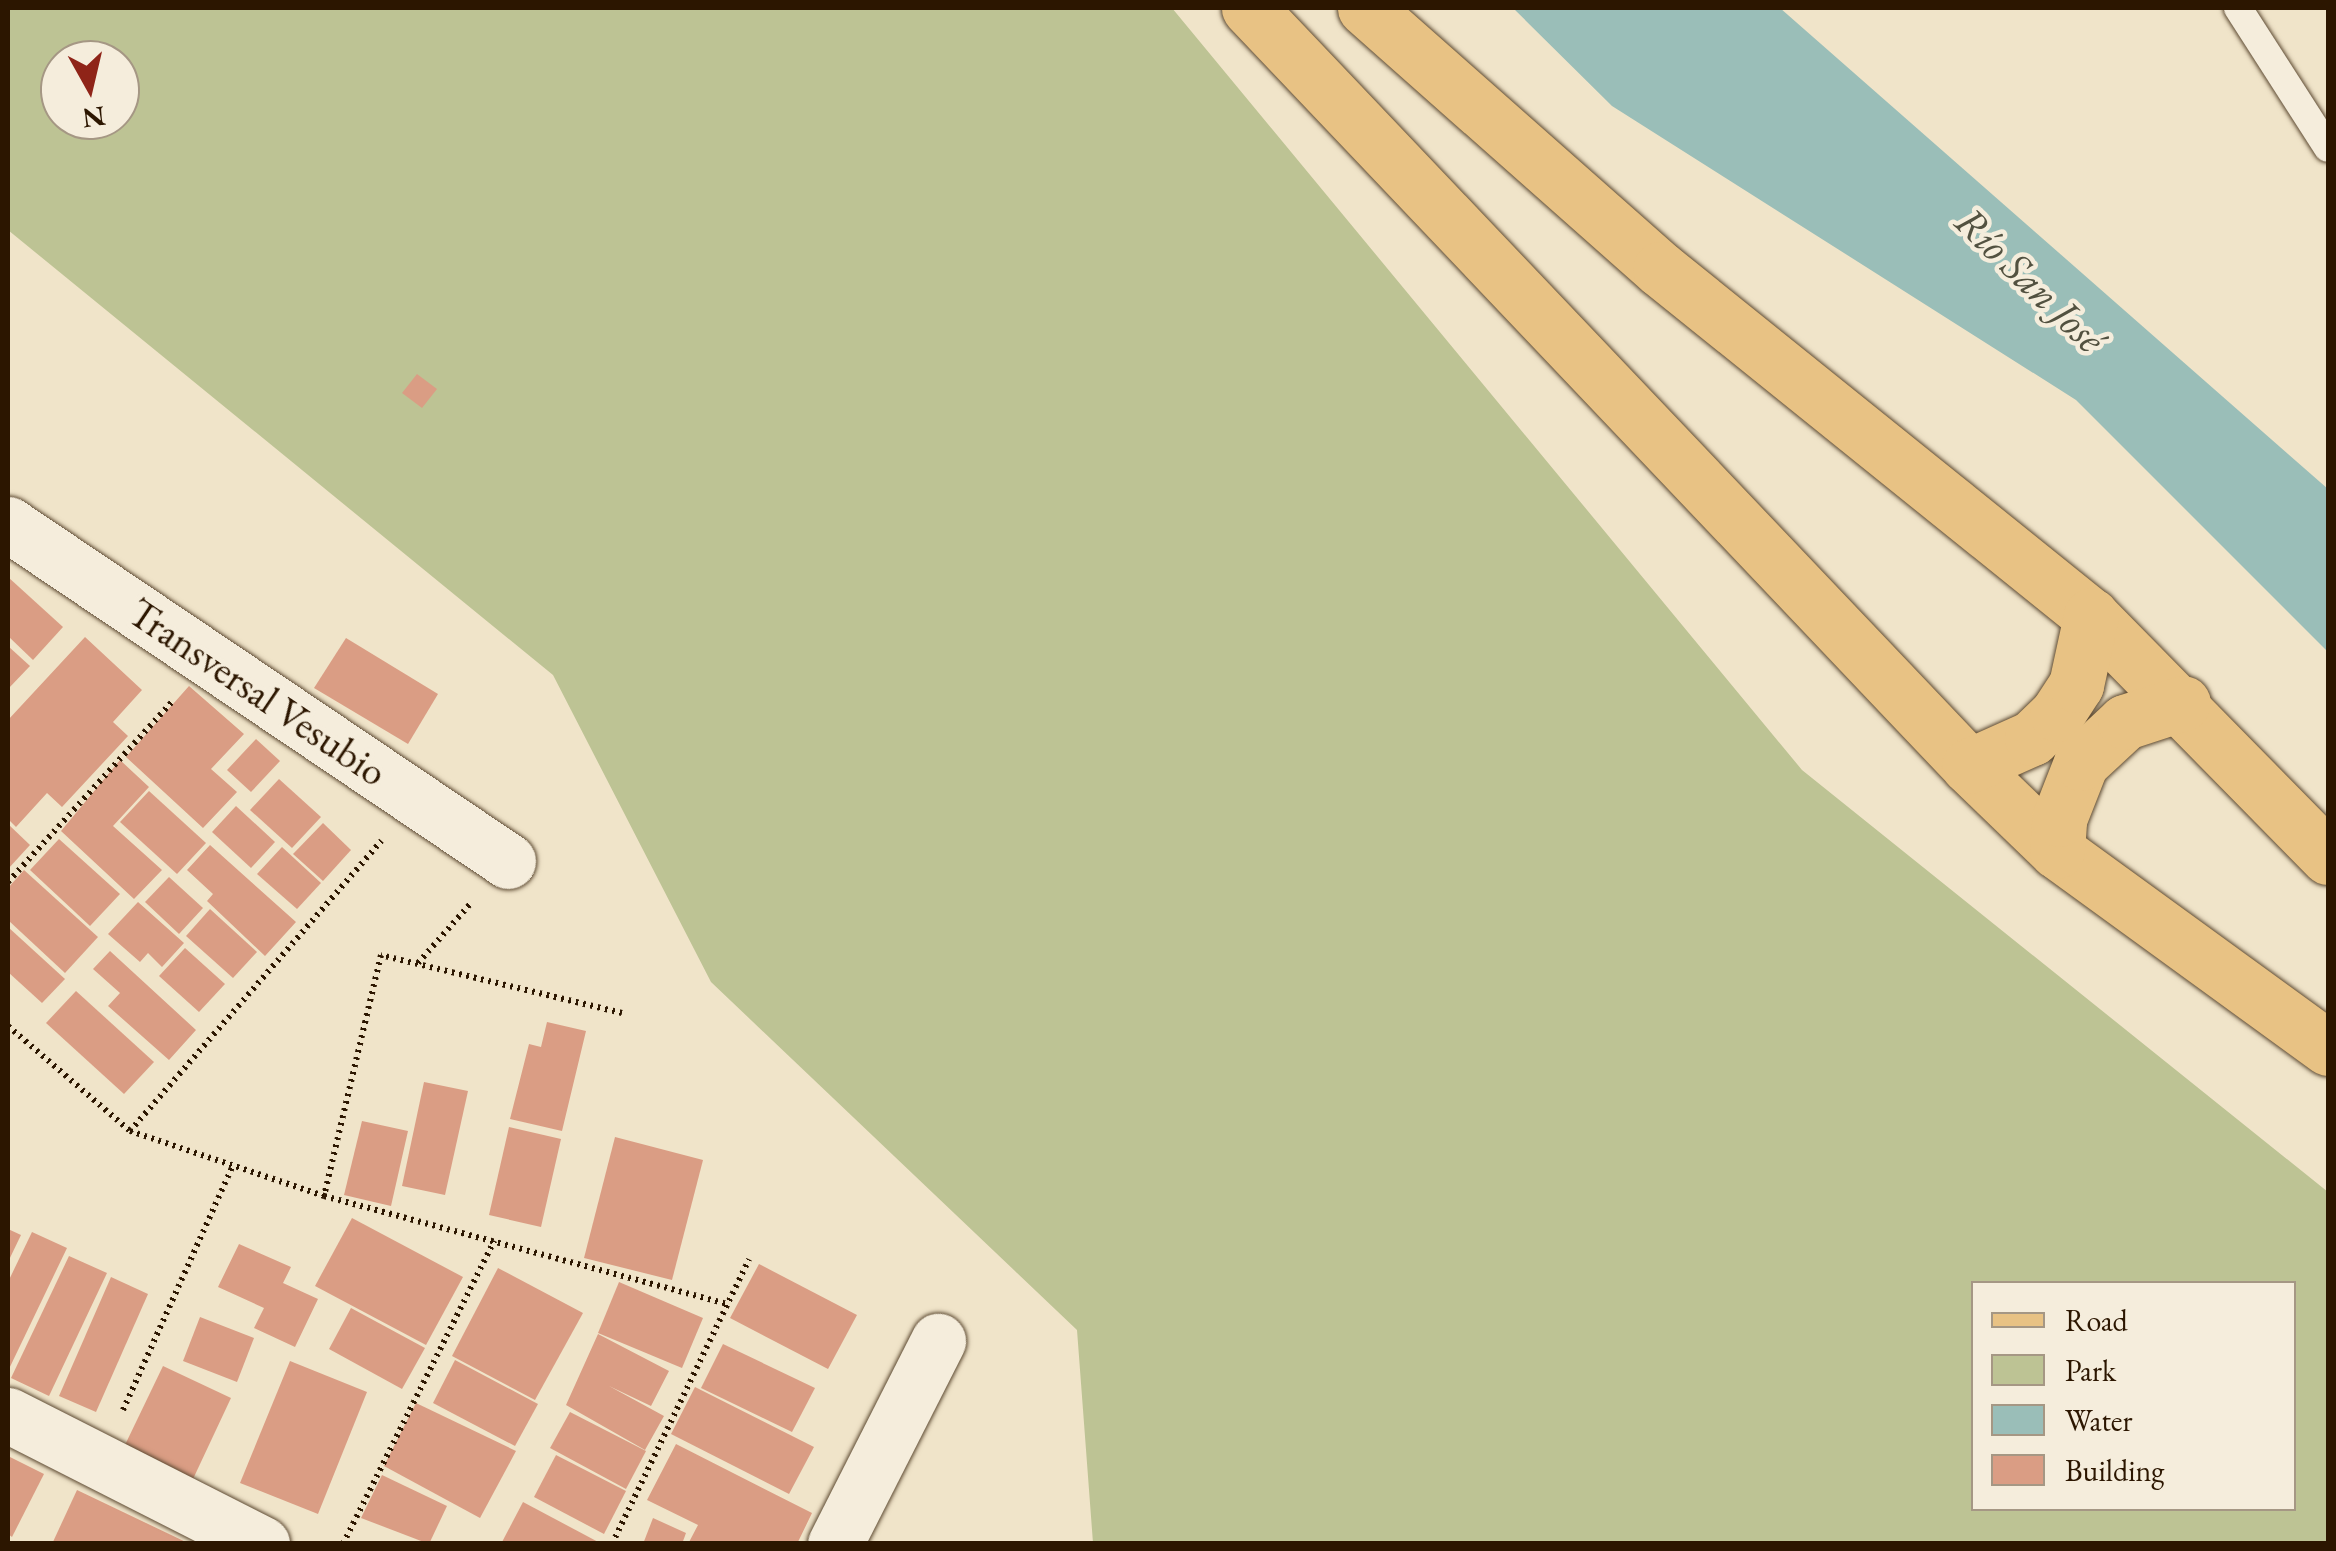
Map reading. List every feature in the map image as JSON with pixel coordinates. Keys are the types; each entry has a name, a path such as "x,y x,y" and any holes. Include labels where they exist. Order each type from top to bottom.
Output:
{"main road":[{"path":"1249,8 1969,766 2057,850 2328,1048"},
{"path":"1365,8 1660,269 2091,616 2183,702 2328,857"},
{"path":"1969,766 2032,738 2058,714 2076,685 2091,616"},
{"path":"2057,850 2059,819 2081,763 2125,722 2183,702"}],"street":[{"name":"Transversal Vesubio","path":"8,524 508,860"},
{"path":"835,1544 938,1341"},
{"path":"8,1415 262,1544"}],"lane":[{"path":"2238,8 2328,148"}],"path":[{"path":"8,882 210,660"},
{"path":"130,1130 417,799"},
{"path":"418,964 508,860"},
{"path":"324,1196 381,955 622,1013"},
{"path":"8,1026 130,1130 324,1196 727,1304"},
{"path":"100,1462 233,1165"},
{"path":"343,1544 494,1242"},
{"path":"612,1544 749,1259"}],"green space":[{"path":"8,8 1172,8 1802,770 2328,1192 2328,1543 1093,1543 1077,1330 711,982 553,675 8,230"}],"water":[{"name":"Río San José","path":"1513,8 1780,8 2328,489 2328,652 2076,400 1612,106"}],"building":[{"path":"417,374 437,389 422,408 402,393"},
{"path":"8,577 63,627 33,660 8,636"},
{"path":"85,637 142,690 113,722 128,736 62,807 47,793 16,827 8,819 8,720"},
{"path":"346,638 438,694 408,744 314,688"},
{"path":"8,646 30,666 8,689"},
{"path":"189,686 244,734 211,769 237,792 203,828 126,757"},
{"path":"256,739 280,761 251,792 227,770"},
{"path":"120,760 149,787 113,826 162,870 134,899 61,831"},
{"path":"279,779 321,817 292,848 250,810"},
{"path":"149,791 206,843 177,874 120,822"},
{"path":"236,806 275,842 251,868 212,832"},
{"path":"323,823 351,850 323,881 293,854"},
{"path":"8,824 30,845 8,869"},
{"path":"59,839 120,894 90,926 30,870"},
{"path":"210,845 296,922 265,956 207,901 213,894 187,870"},
{"path":"282,847 321,883 297,909 257,874"},
{"path":"24,870 98,937 65,973 8,920 8,888"},
{"path":"169,877 203,908 179,934 145,902"},
{"path":"138,902 184,943 162,967 148,953 140,962 108,934"},
{"path":"210,909 257,952 233,978 186,936"},
{"path":"8,927 65,979 42,1003 8,972"},
{"path":"185,948 225,984 199,1012 159,976"},
{"path":"110,951 196,1030 169,1060 108,1006 120,993 93,969"},
{"path":"76,991 154,1062 124,1094 46,1023"},
{"path":"547,1022 586,1031 562,1131 510,1119 529,1044 541,1047"},
{"path":"424,1082 468,1091 445,1195 402,1186"},
{"path":"362,1121 408,1131 391,1206 344,1195"},
{"path":"509,1127 561,1139 541,1227 489,1215"},
{"path":"615,1137 703,1160 672,1280 584,1258"},
{"path":"352,1218 463,1277 426,1345 315,1286"},
{"path":"8,1229 21,1235 8,1262"},
{"path":"32,1232 67,1248 8,1371 8,1282"},
{"path":"239,1244 291,1267 283,1283 318,1299 295,1347 254,1328 264,1308 218,1287"},
{"path":"69,1256 107,1273 49,1396 11,1378"},
{"path":"759,1264 857,1315 828,1369 730,1318"},
{"path":"498,1268 583,1313 535,1400 452,1356"},
{"path":"111,1277 148,1294 96,1412 59,1396"},
{"path":"619,1282 703,1318 682,1368 598,1333"},
{"path":"351,1308 425,1348 402,1389 329,1349"},
{"path":"200,1317 254,1338 237,1382 183,1361"},
{"path":"598,1334 669,1371 651,1406 609,1386 664,1416 645,1450 566,1405"},
{"path":"723,1344 815,1388 792,1432 701,1388"},
{"path":"455,1360 538,1404 515,1446 433,1403"},
{"path":"290,1361 367,1392 318,1514 240,1483"},
{"path":"163,1366 231,1398 193,1479 124,1447"},
{"path":"695,1387 814,1447 789,1494 671,1434"},
{"path":"416,1403 516,1451 480,1518 384,1466"},
{"path":"570,1412 646,1451 626,1489 550,1448"},
{"path":"676,1444 812,1513 797,1544 688,1544 698,1525 647,1500"},
{"path":"556,1455 626,1491 604,1534 534,1497"},
{"path":"8,1456 44,1474 12,1537 8,1534"},
{"path":"382,1475 447,1506 429,1544 361,1518"},
{"path":"77,1490 190,1544 52,1544"},
{"path":"523,1502 602,1544 501,1544"},
{"path":"653,1518 686,1533 682,1544 643,1544"}]}
